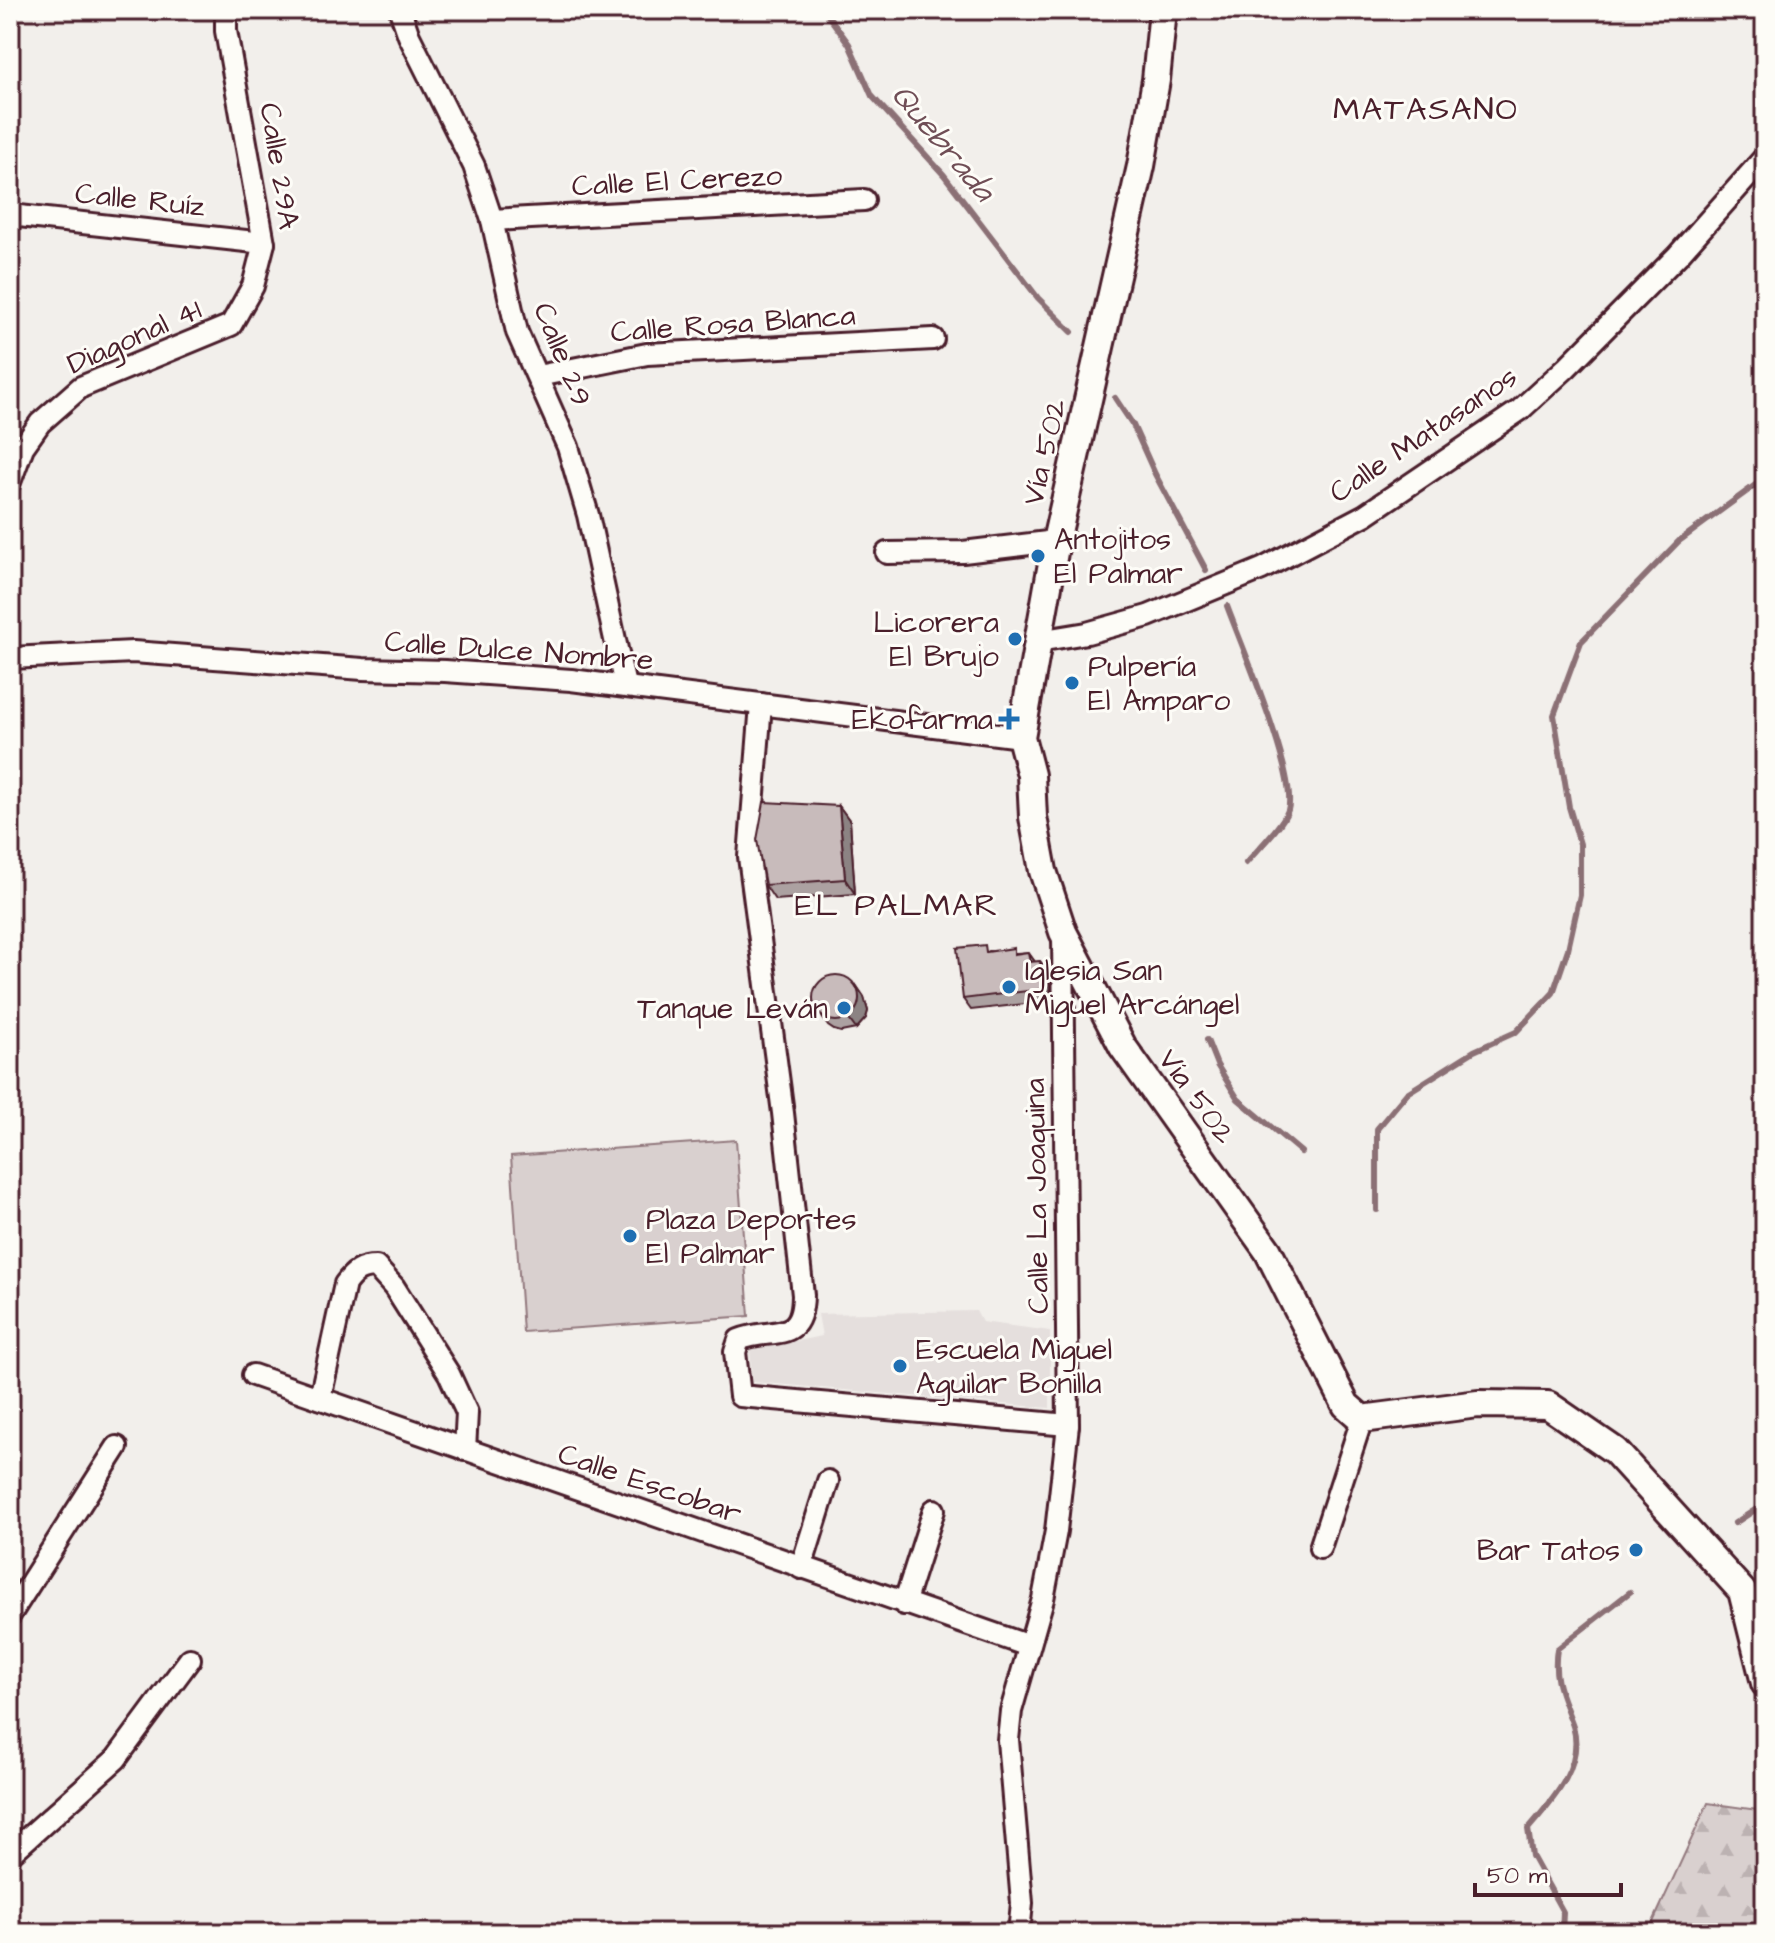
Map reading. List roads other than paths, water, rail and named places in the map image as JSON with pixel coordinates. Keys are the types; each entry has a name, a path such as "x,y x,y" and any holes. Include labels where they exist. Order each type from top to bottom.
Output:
{"street":[{"name":"Calle 29A","path":"226,10 226,31 264,243 253,286 231,325"},
{"name":"Calle 29","path":"400,10 409,36 474,166 492,220 517,332 568,447 588,515 625,686"},
{"name":"Vía 502","path":"1163,10 1156,80 1141,166 1056,541 1021,737 1031,775 1033,817 1043,871 1063,932 1123,1047 1268,1251 1346,1405 1362,1419"},
{"name":"Calle Matasanos","path":"1038,641 1087,633 1148,616 1262,569 1365,515 1520,410 1678,255 1765,157"},
{"name":"Calle El Cerezo","path":"492,220 864,200"},
{"name":"Calle Ruíz","path":"10,215 264,243"},
{"name":"Diagonal 41","path":"10,482 23,447 40,423 81,387 231,325"},
{"name":"Calle Rosa Blanca","path":"538,376 647,354 933,339"},
{"path":"887,553 963,552 1056,541"},
{"name":"Calle Dulce Nombre","path":"10,658 133,652 363,669 445,671 625,686 1021,737"},
{"path":"761,704 749,857 783,1113 803,1312 797,1324 784,1333 751,1335 739,1340 735,1352 740,1396 1068,1425"},
{"name":"Calle La Joaquina","path":"1019,1933 1022,1903 1008,1740 1011,1711 1043,1599 1056,1531 1068,1425 1063,932"},
{"path":"320,1398 345,1284 364,1267 376,1267 394,1287 449,1374 467,1413 465,1450"},
{"name":"Calle Escobar","path":"253,1375 1029,1646"},
{"path":"1320,1548 1362,1419 1478,1404 1548,1405 1615,1451 1742,1591 1765,1683"},
{"path":"10,1615 117,1447"},
{"path":"801,1568 828,1481"},
{"path":"904,1604 934,1510"},
{"path":"10,1854 116,1759 190,1659"}],"waterway":[{"name":"Quebrada","path":"824,10 849,44 872,96 944,175 1038,298 1072,332"},
{"path":"1115,398 1133,425 1206,570"},
{"path":"1377,1210 1377,1129 1407,1093 1474,1051 1516,1032 1553,993 1568,949 1580,895 1580,844 1569,807 1554,715 1581,642 1679,541 1765,478"},
{"path":"1227,606 1277,741 1289,793 1285,816 1246,863"},
{"path":"1207,1040 1217,1065 1238,1099 1301,1152"},
{"path":"1735,1523 1758,1508 1765,1499"},
{"path":"1562,1933 1563,1912 1532,1856 1528,1829 1564,1782 1574,1755 1573,1726 1557,1680 1557,1649 1630,1592"}],"place":[{"name":"Antojitos El Palmar","path":"1038,556"},
{"name":"Licorera El Brujo","path":"1015,639"},
{"name":"Pulpería El Amparo","path":"1072,683"},
{"name":"Ekofarma","path":"1009,719"},
{"name":"Iglesia San Miguel Arcángel","path":"1009,987"},
{"name":"Tanque Leván","path":"844,1008"},
{"name":"Plaza Deportes El Palmar","path":"630,1236"},
{"name":"Escuela Miguel Aguilar Bonilla","path":"900,1366"},
{"name":"Bar Tatos","path":"1636,1550"}],"district":[{"name":"MATASANO","path":"1426,108"},
{"name":"EL PALMAR","path":"897,904"}]}
